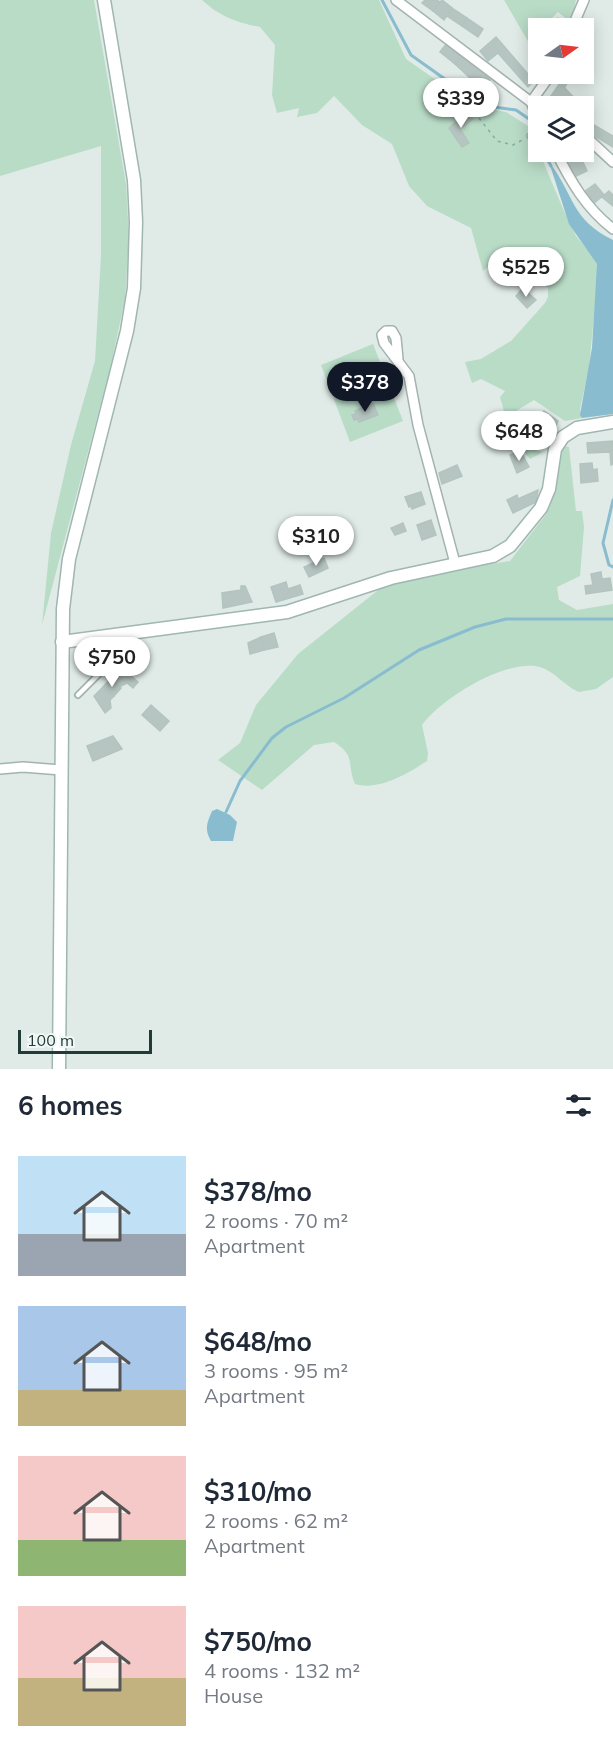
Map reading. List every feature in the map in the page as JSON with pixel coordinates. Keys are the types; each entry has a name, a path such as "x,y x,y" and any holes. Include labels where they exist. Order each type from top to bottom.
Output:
{"main road":[{"path":"59,1069 62,642 69,559 127,331 135,277 134,180 104,0"},
{"path":"62,642 287,612 391,578 493,556 510,546 542,508 549,489 555,449 563,437 577,428 613,422"}],"street":[{"path":"396,0 528,100"},
{"path":"576,18 584,0"},
{"path":"594,144 613,162"},
{"path":"562,162 583,199 597,216 613,229"},
{"path":"398,359 412,386 418,425 454,563"},
{"path":"0,769 61,770"}],"lane":[{"path":"78,694 111,662 110,635"}],"path":[{"path":"479,118 496,141 513,145 528,138"}],"green space":[{"path":"0,0 94,0 126,184 129,238 125,299 111,365 42,625 51,533 71,445 95,361 101,255 101,146 0,176"},
{"path":"202,0 379,0 406,59 472,105 506,112 528,126 528,162 543,162 576,236 596,260 598,273 589,368 580,409 582,418 565,421 534,400 516,411 515,420 519,439 528,447 543,452 530,459 511,436 500,397 505,391 481,379 472,383 465,362 481,359 511,341 545,303 548,288 542,284 524,282 499,257 483,271 471,228 427,206 409,186 392,144 362,125 334,96 317,113 297,117 299,108 277,113 272,95 275,45 260,27 229,18"},
{"path":"504,0 576,0 572,18 565,18 558,12 552,18 528,18 528,41"},
{"path":"373,344 403,421 350,442 321,365"},
{"path":"559,445 569,447 576,511 582,511 584,527 580,576 557,587 559,600 577,610 613,604 613,677 596,689 579,692 551,672 540,667 526,666 510,669 475,683 444,704 422,725 428,753 427,761 402,776 374,785 355,784 346,752 334,742 314,745 262,790 218,760 240,743 256,705 298,654 392,579 510,561 547,513 553,498"}],"water":[{"path":"549,162 581,215 599,232 613,240 613,414 582,418 580,415 592,348 597,264 569,224"},
{"path":"217,809 230,815 237,822 233,841 211,841 209,837 208,823 212,811"}],"building":[{"path":"425,0 440,2 433,11 422,3"},
{"path":"442,0 452,8 444,20 433,11"},
{"path":"452,8 467,18 462,26 447,16"},
{"path":"467,18 483,29 478,37 462,26"},
{"path":"496,37 528,74 528,84 531,84 528,87 498,53 488,61 480,51"},
{"path":"447,43 463,55 455,64 440,52"},
{"path":"463,55 478,69 470,78 455,64"},
{"path":"478,69 490,80 482,89 470,78"},
{"path":"561,84 572,96 551,96"},
{"path":"467,112 473,119 460,129 469,143 462,147 449,128"},
{"path":"594,125 613,136 613,147 594,135"},
{"path":"568,162 583,162 587,171 574,177"},
{"path":"595,184 604,195 593,204 584,192"},
{"path":"609,191 613,195 613,206 602,197"},
{"path":"523,288 536,300 527,308 516,296"},
{"path":"373,403 378,415 359,422 358,419 354,420 352,415 356,414 355,411"},
{"path":"544,411 558,421 553,432 549,431 547,435 537,427"},
{"path":"531,421 548,435 541,444 532,439 524,427"},
{"path":"613,441 613,464 611,465 610,452 588,453 587,443"},
{"path":"520,450 529,467 517,473 510,455"},
{"path":"592,463 593,470 597,469 598,481 581,483 580,464"},
{"path":"457,465 462,476 442,484 439,473"},
{"path":"538,490 536,502 513,513 507,500 517,495 518,499"},
{"path":"421,492 425,504 412,509 405,497"},
{"path":"431,520 436,535 422,540 417,525"},
{"path":"403,523 406,531 395,535 391,528"},
{"path":"324,558 328,568 309,577 304,567"},
{"path":"601,572 602,579 610,578 612,590 586,594 585,586 593,585 591,574"},
{"path":"286,582 288,589 300,585 303,594 276,602 271,587"},
{"path":"241,586 245,586 252,602 223,608 222,593 241,590"},
{"path":"274,633 278,647 264,650 261,637"},
{"path":"261,637 264,650 250,654 248,643"},
{"path":"121,667 138,682 133,688 127,683 119,687 110,679"},
{"path":"110,679 121,688 114,696 103,687"},
{"path":"103,687 114,696 110,700 111,708 105,713 94,696"},
{"path":"151,705 169,721 160,731 142,715"},
{"path":"113,736 122,749 93,761 87,746"}],"waterway":[{"path":"382,0 411,55 473,99 494,107 516,110 528,118"},
{"path":"549,162 551,166"},
{"path":"613,500 603,543 609,565 613,567"},
{"path":"226,812 240,781 272,738 286,727 344,698 419,650 475,627 506,619 613,619"}]}
